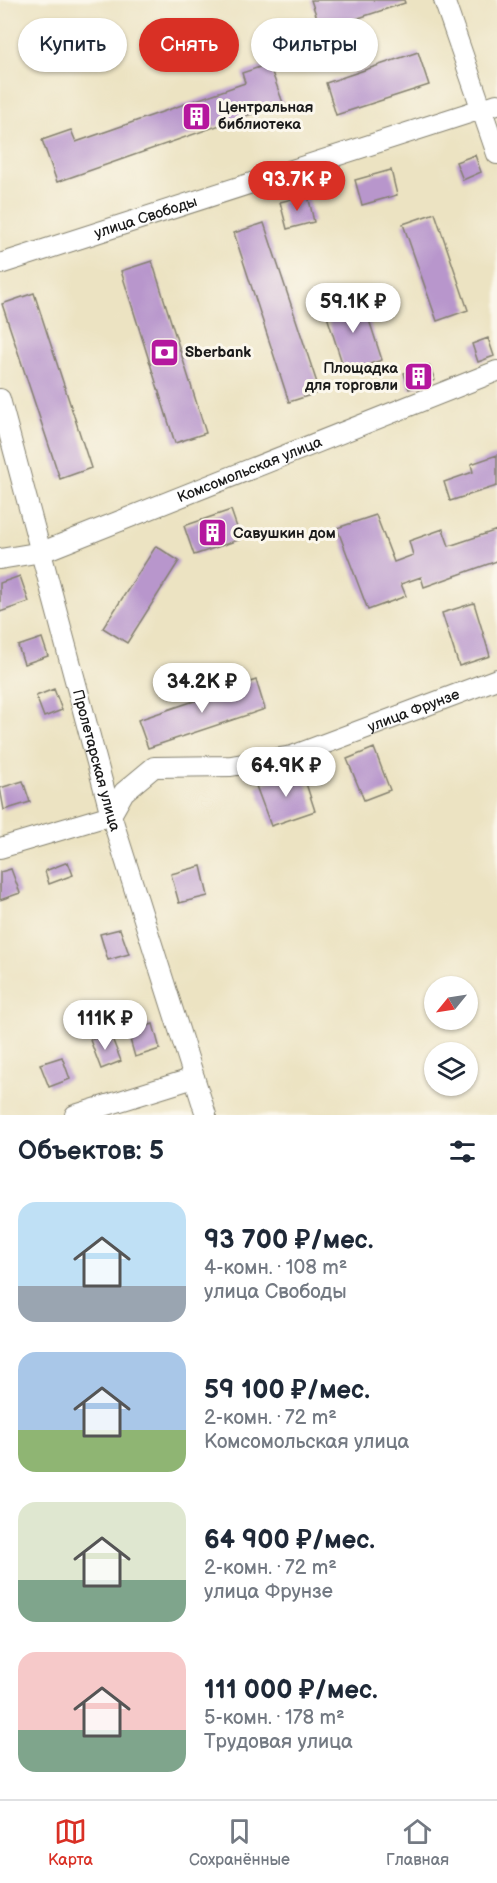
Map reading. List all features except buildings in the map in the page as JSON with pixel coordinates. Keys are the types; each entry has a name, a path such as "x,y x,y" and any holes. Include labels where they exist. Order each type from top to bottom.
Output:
{"street":[{"path":"444,0 489,106 497,154"},
{"name":"улица Свободы","path":"0,264 489,106"},
{"name":"Комсомольская улица","path":"0,559 42,552 497,371"},
{"name":"Пролетарская улица","path":"0,399 111,815 206,1115"},
{"name":"улица Фрунзе","path":"111,815 124,792 154,766 231,766 292,756 497,679"},
{"path":"0,848 111,815"},
{"path":"75,1115 194,1078"}],"place":[{"name":"Центральная библиотека","path":"197,116"},
{"name":"Sberbank","path":"164,352"},
{"name":"Площадка для торговли","path":"419,377"},
{"name":"Савушкин дом","path":"212,533"}]}
